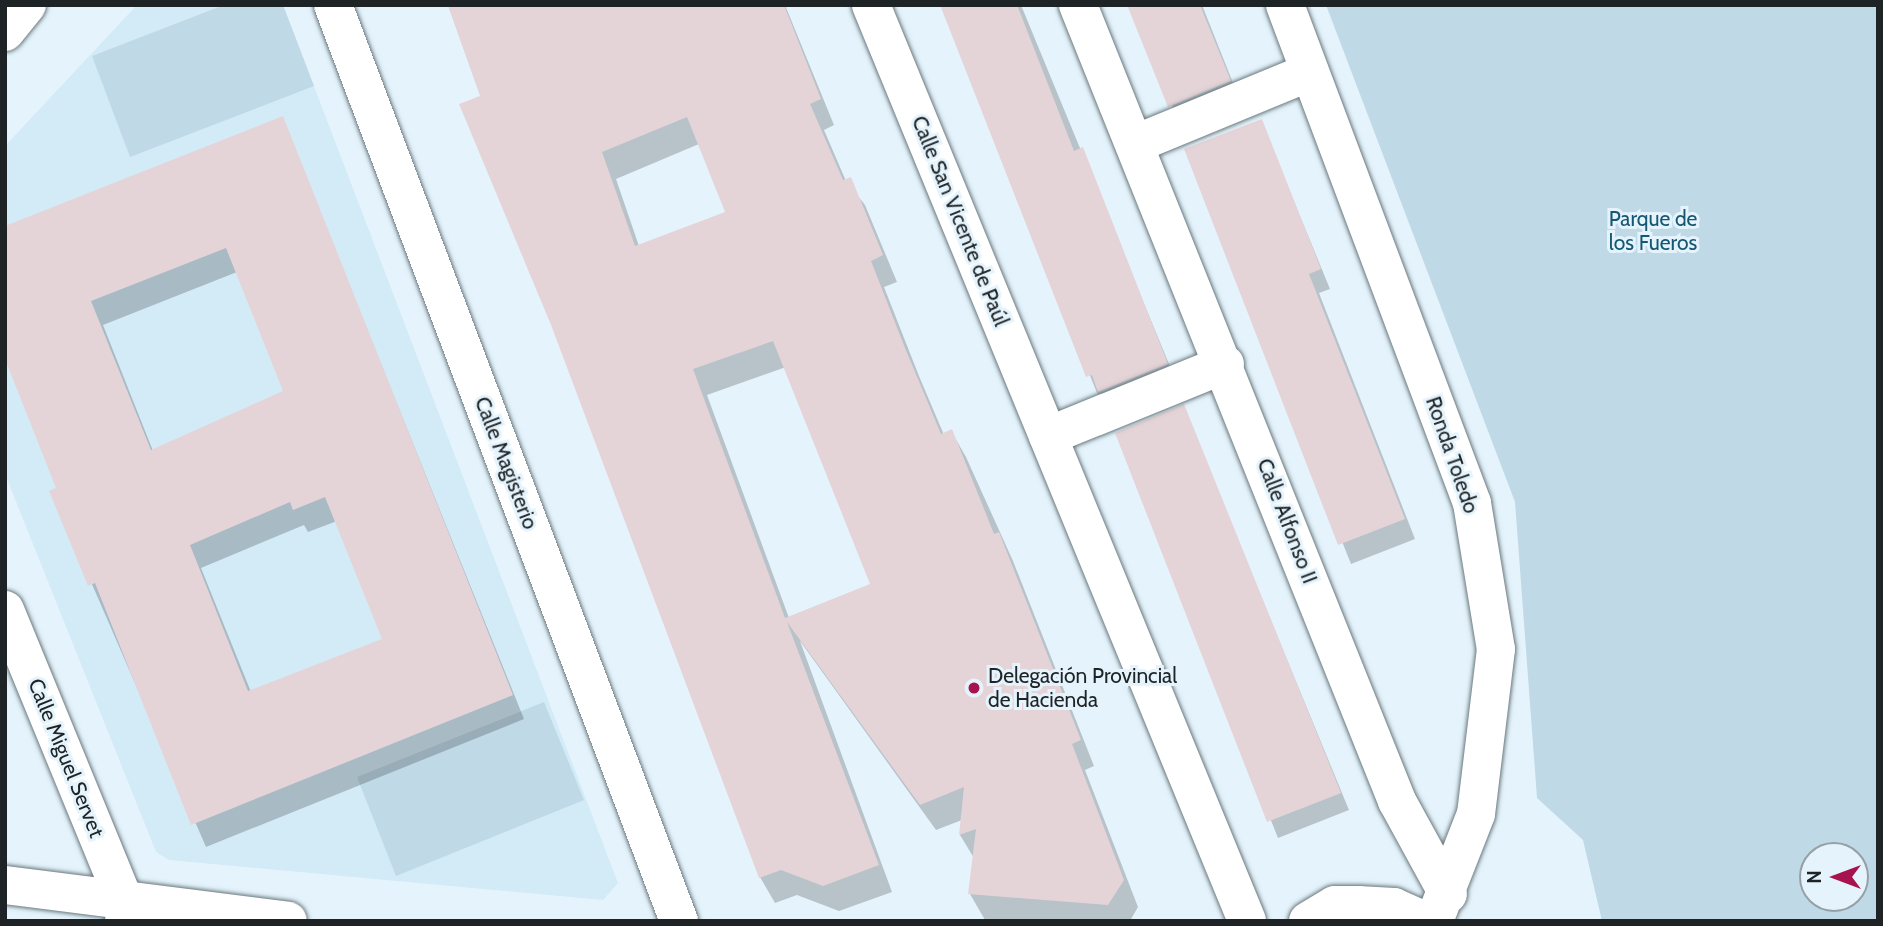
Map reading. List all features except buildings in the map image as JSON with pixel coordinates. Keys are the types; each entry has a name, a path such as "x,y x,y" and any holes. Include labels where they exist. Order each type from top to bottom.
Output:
{"street":[{"name":"Calle Magisterio","path":"333,5 679,921"},
{"name":"Calle San Vicente de Paúl","path":"872,5 1247,921"},
{"name":"Calle Alfonso II","path":"1079,5 1225,364 1397,802 1436,912"},
{"name":"Ronda Toledo","path":"1284,5 1472,503 1496,649 1476,814 1436,912"},
{"path":"1135,145 1310,72"},
{"path":"1048,436 1225,364"},
{"name":"Calle Miguel Servet","path":"5,610 125,913"},
{"path":"5,886 125,913 288,921"},
{"path":"1308,921 1335,905 1436,912"}],"shaded area":[{"path":"137,5 283,5 618,883 603,900 169,860 156,852 5,474 5,146"}],"green space":[{"path":"224,5 283,5 314,86 130,157 92,56"},
{"name":"Parque de los Fueros","path":"1326,5 1878,5 1878,921 1602,921 1583,840 1537,798 1515,502"},
{"path":"544,702 584,800 396,876 357,777"}],"place":[{"name":"Delegación Provincial de Hacienda","path":"974,688"}]}
